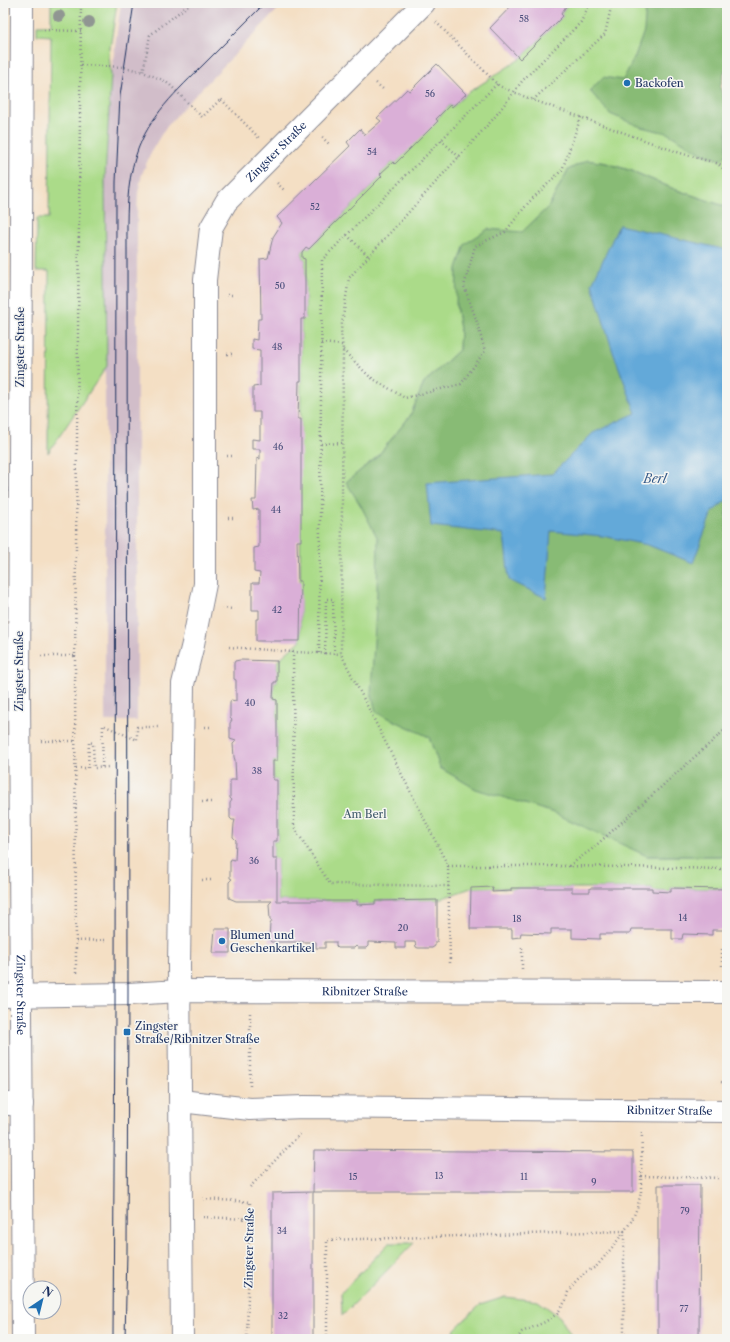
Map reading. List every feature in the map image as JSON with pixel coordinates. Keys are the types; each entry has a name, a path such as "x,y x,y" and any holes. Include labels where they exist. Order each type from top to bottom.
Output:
{"street":[{"name":"Zingster Straße","path":"22,3 12,237 20,655 11,693 12,1104 23,1339"},
{"name":"Zingster Straße","path":"182,1339 180,991 183,684 206,584 205,280 211,228 226,202 422,5"},
{"name":"Ribnitzer Straße","path":"12,996 128,994 180,991 727,992"},
{"name":"Ribnitzer Straße","path":"181,1101 250,1109 304,1107 727,1111"}],"path":[{"path":"76,979 75,656 81,3"},
{"path":"143,72 150,35 191,3"},
{"path":"450,963 448,866 341,654 343,350 341,330 349,278 494,118 523,80 581,22 590,3"},
{"path":"533,100 605,34 612,3"},
{"path":"422,5 499,86 533,100 680,153 727,166"},
{"path":"81,65 124,67 164,80 170,84 202,117 221,99 275,154"},
{"path":"319,654 322,260 497,84"},
{"path":"343,350 370,377 405,398 461,384 485,351 464,286 475,246 505,232 529,202 562,170 581,117"},
{"path":"441,140 459,157"},
{"path":"718,163 727,172"},
{"path":"347,235 368,256"},
{"path":"321,344 342,345"},
{"path":"321,444 342,443"},
{"path":"325,654 326,599 333,599 334,654"},
{"path":"229,647 319,654 341,654"},
{"path":"293,652 294,828 330,884 449,886"},
{"path":"20,655 75,656"},
{"path":"102,767 103,725 137,740 137,727 212,727"},
{"path":"569,866 592,849 727,728"},
{"path":"76,768 88,768 89,742 94,743 94,768 108,767"},
{"path":"448,866 727,868"},
{"path":"76,940 108,940"},
{"path":"249,991 250,1109"},
{"path":"721,1082 727,1083"},
{"path":"517,1339 522,1332 546,1322 557,1314 566,1300 568,1292 586,1272 596,1267 632,1220 641,1193 642,1132"},
{"path":"250,1187 301,1133"},
{"path":"641,1176 720,1178"},
{"name":"Zingster Straße","path":"181,1207 250,1202 247,1339"},
{"path":"181,1207 249,1219"},
{"path":"327,1339 327,1240 624,1232"},
{"path":"624,1232 624,1339"}],"shaded area":[{"path":"121,3 284,3 182,109 164,130 152,150 142,174 138,193 137,218 137,721 105,721 105,178 111,75"}],"green space":[{"path":"51,3 117,3 109,55 111,75 105,178 107,366 48,453 49,271 36,271 37,218 49,218 51,36 37,35 37,25 51,25"},
{"name":"Am Berl","path":"568,3 680,3 727,145 727,207 674,189 632,171 606,163 587,160 568,170 549,206 522,233 488,229 456,305 460,329 459,350 424,383 410,416 377,457 349,480 647,856 727,856 727,889 671,888 671,892 652,891 652,888 471,888 437,900 375,901 375,904 357,905 357,901 277,901 277,859 273,859 273,841 277,841 277,780 273,780 273,761 277,761 277,700 273,699 274,682 277,682 277,661 300,641 301,319 305,318 305,259 302,258 302,252 306,247 309,249 382,176 380,174 393,162 395,164 450,105 452,107 466,94 520,59 563,16 561,14"},
{"path":"646,3 727,3 727,70 725,71 720,87 727,109 727,154 721,160 703,154 667,133 641,127 610,114 590,91 603,77 623,80 635,56 644,31"},
{"path":"587,160 606,163 632,171 674,189 727,207 727,856 647,856 554,813 476,789 440,768 429,737 376,712 371,692 377,592 378,539 361,506 346,482 377,457 410,416 424,383 459,350 460,329 456,305 457,268 465,244 488,229 522,232 549,206 568,170"},
{"path":"389,1243 414,1243 342,1316 341,1293"},
{"path":"505,1297 538,1301 560,1317 573,1339 452,1339 455,1329 480,1305"}],"water":[{"name":"Berl","path":"619,225 727,250 727,500 712,512 693,563 648,545 602,536 551,531 546,598 509,580 504,534 431,526 427,483 552,474 593,433 636,413 613,352 592,284"}],"building":[{"path":"514,3 568,3 561,14 563,16 520,59 490,28"},
{"path":"437,64 466,94 452,107 450,105 436,119 438,121 395,164 393,162 380,174 382,176 309,249 306,247 302,252 302,258 305,259 305,319 301,319 301,381 299,381 298,419 301,419 301,541 297,541 298,581 301,581 300,641 256,641 256,619 259,619 259,610 252,610 252,583 259,583 260,573 254,572 254,548 259,547 259,509 253,510 252,500 256,500 257,458 260,459 260,449 252,449 252,439 260,440 260,412 253,412 253,387 260,386 260,350 252,349 252,339 257,340 258,319 261,319 260,259 268,258 273,237 282,223 277,217 350,146 347,142 360,129 365,135 381,121 377,118 407,89 410,91"},
{"path":"235,661 277,661 277,682 274,682 273,699 277,700 277,761 273,761 273,780 277,780 277,841 273,841 273,859 277,859 277,901 357,901 357,905 375,904 375,901 437,900 437,942 435,942 435,946 432,948 418,948 416,947 415,942 405,942 405,948 396,948 396,943 368,942 368,946 366,948 358,948 356,946 354,948 338,948 336,946 336,942 325,942 325,948 316,948 316,942 271,942 269,939 270,924 272,921 270,920 269,904 272,901 236,901 229,898 229,882 232,879 230,878 230,862 231,859 235,860 236,840 233,837 235,820 230,818 230,803 232,800 230,798 230,782 231,780 236,780 233,744 236,741 230,739 230,723 232,720 230,718 230,703 231,700 236,701 234,663"},
{"path":"493,887 492,892 511,891 511,888 572,888 572,892 590,892 590,888 652,888 652,891 671,892 671,888 727,889 727,930 712,930 712,935 683,934 682,939 672,939 672,929 631,929 630,934 600,934 600,939 572,938 572,929 551,929 551,934 521,933 520,937 512,938 512,929 470,929 471,888"},
{"name":"Blumen und Geschenkartikel","path":"215,929 230,929 230,953 213,953"},
{"path":"314,1150 633,1152 633,1192 313,1192"},
{"path":"658,1185 700,1185 699,1339 658,1339"},
{"path":"313,1192 313,1339 272,1339 272,1193"}],"tram line":[{"path":"113,1339 116,182 120,96 134,3"},
{"path":"125,1339 127,1252 128,994 127,213 130,178 141,141 164,105 265,3"}],"place":[{"name":"Backofen","path":"627,83"},
{"name":"Blumen und Geschenkartikel","path":"222,941"},
{"name":"Zingster Straße/Ribnitzer Straße","path":"127,1032"}]}
